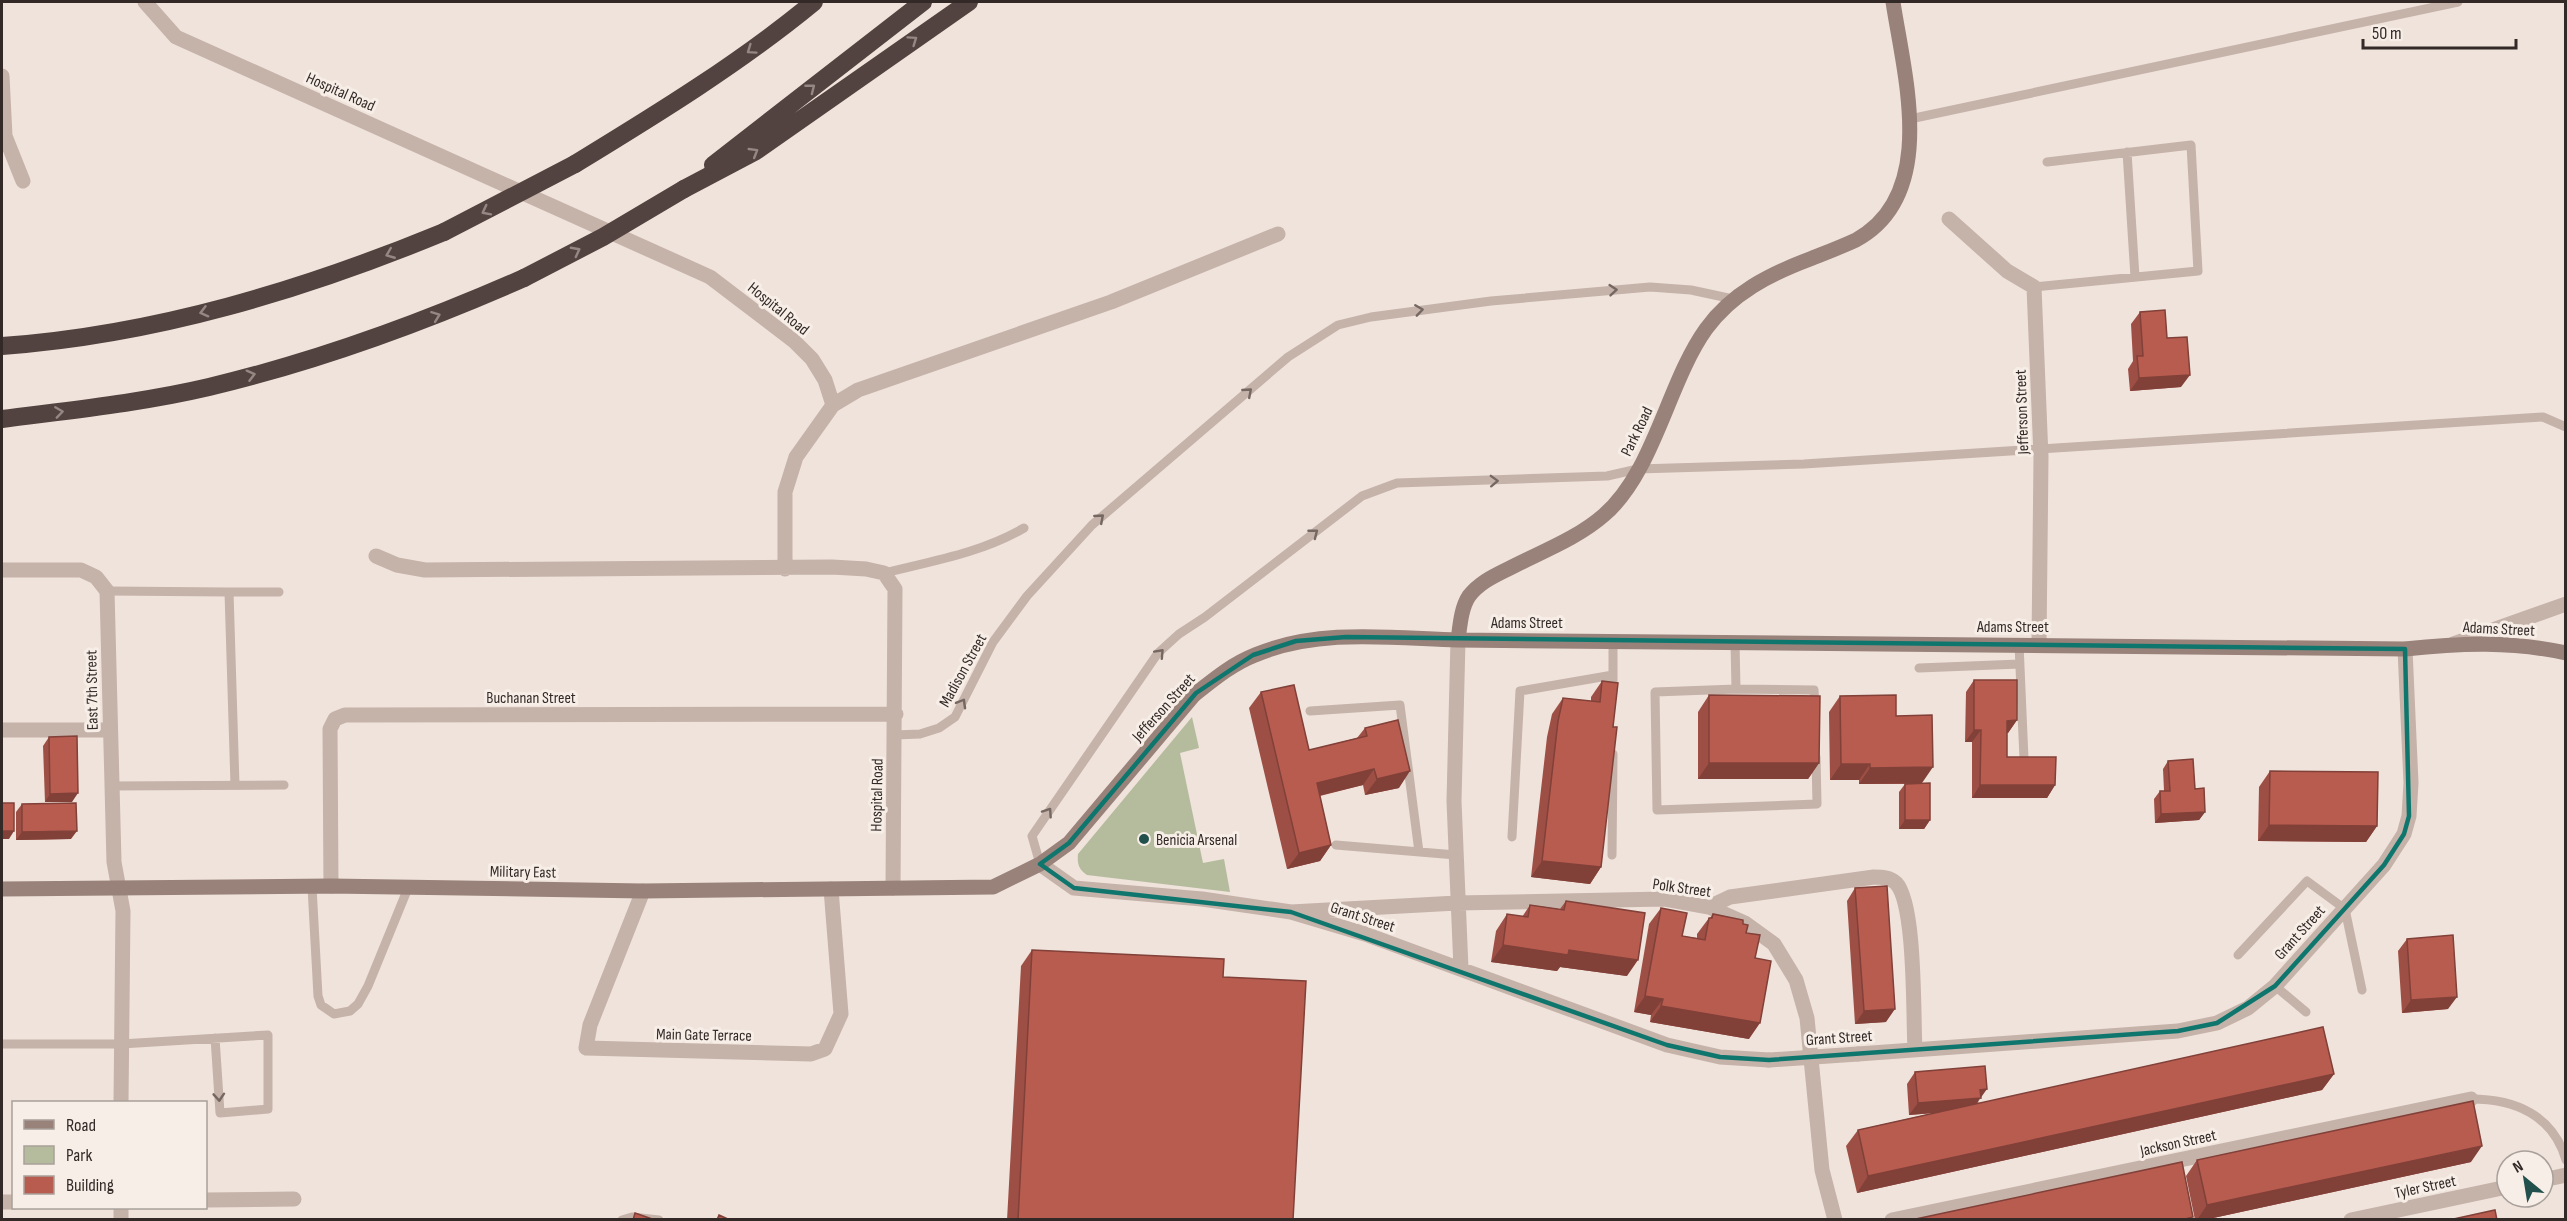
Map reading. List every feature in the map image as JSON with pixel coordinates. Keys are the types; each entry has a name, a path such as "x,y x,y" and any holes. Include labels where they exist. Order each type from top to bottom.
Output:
{"highway":[{"path":"2,346 64,342 156,325 281,292 373,261 444,232 575,164 679,100 787,25 814,2"},
{"path":"684,189 923,2"},
{"path":"2,419 129,402 208,387 340,350 438,316 524,278 603,237 684,189 756,151 969,2"}],"street":[{"name":"Hospital Road","path":"145,2 177,37 710,277 794,340 812,359 825,380 833,405"},
{"name":"Park Road","path":"1461,969 1454,801 1458,640 1460,620 1468,598 1481,583 1583,530 1603,517 1620,501 1706,329 1733,299 1761,279 1857,239 1880,221 1899,193 1909,161 1910,119 1893,2"},
{"path":"2,76 5,136 23,181"},
{"path":"1949,219 2007,271 2034,287"},
{"path":"784,569 785,492 789,474 801,450 833,405 858,390 1111,302 1278,234"},
{"name":"Jefferson Street","path":"2034,287 2041,448 2039,644"},
{"path":"376,556 397,565 424,570 843,568 884,573"},
{"path":"2,570 81,570 96,578 107,591"},
{"name":"Hospital Road","path":"884,573 895,589 896,714 893,888"},
{"name":"East 7th Street","path":"107,591 110,786 114,862 123,911 121,1101"},
{"path":"2452,644 2565,604"},
{"name":"Jefferson Street","path":"1040,864 1070,843 1194,695 1214,679 1253,655 1296,641 1346,637 1458,640"},
{"name":"Adams Street","path":"1458,640 2405,649 2452,644 2505,644 2538,647 2565,653"},
{"name":"Grant Street","path":"1040,864 1074,888 1202,898 1291,912 1365,934 1667,1045 1720,1057 1769,1060 2178,1031 2217,1023 2248,1008 2276,986 2384,865 2404,834 2409,816 2411,783 2405,649"},
{"name":"Buchanan Street","path":"331,886 330,729 335,720 345,715 896,714"},
{"path":"2,730 110,730"},
{"name":"Military East","path":"2,890 331,886 643,891 993,887 1040,864"},
{"path":"1709,907 1730,897 1874,877 1888,878 1895,882 1905,903 1909,925 1915,1050"},
{"name":"Main Gate Terrace","path":"643,891 590,1025 586,1048 811,1054 825,1049 841,1014 831,889"},
{"name":"Polk Street","path":"1291,912 1457,903 1665,899 1709,907 1745,923 1774,944 1796,980 1808,1018 1822,1170 1834,1220"},
{"name":"Jackson Street","path":"1892,1220 2471,1099"},
{"name":"Tyler Street","path":"2351,1220 2495,1190"},
{"path":"207,1200 294,1199"}],"lane":[{"path":"1910,119 2458,2"},
{"path":"2034,287 2198,271 2191,145 2048,162"},
{"path":"2127,152 2135,277"},
{"name":"Madison Street","path":"895,735 920,734 939,728 955,717 993,642 1027,596 1092,525 1288,357 1338,325 1371,317 1491,301 1650,287 1691,291 1733,299"},
{"path":"1040,864 1032,836 1158,653 1179,634 1205,617 1362,496 1397,483 1607,476 1638,469 1804,464 2543,417 2565,427"},
{"path":"884,573 960,555 1002,540 1024,528"},
{"path":"107,591 279,592"},
{"path":"229,592 235,785"},
{"path":"1613,641 1613,686"},
{"path":"1735,642 1736,689"},
{"path":"2019,644 2024,759"},
{"path":"1919,668 2020,664"},
{"path":"1512,837 1520,691 1613,675"},
{"path":"1815,713 1814,690 1736,689 1655,692 1656,810 1817,804 1816,747"},
{"path":"1310,711 1400,705 1419,852"},
{"path":"1612,855 1613,743"},
{"path":"110,786 284,785"},
{"path":"1336,845 1456,855"},
{"path":"2238,955 2307,881 2344,909 2362,990"},
{"path":"312,887 318,996 321,1005 334,1014 350,1011 358,1004 368,986 408,888"},
{"path":"2276,986 2306,1012"},
{"path":"2,1044 121,1044 215,1038 268,1035 268,1109 220,1113 215,1038"},
{"path":"2471,1099 2492,1099 2526,1109 2540,1118 2555,1135 2565,1160"},
{"path":"622,1220 632,1217 659,1220"}],"highlighted area":[{"path":"1346,637 2405,649 2409,816 2404,834 2384,865 2275,986 2217,1023 2178,1031 1858,1054 1769,1060 1720,1057 1667,1045 1291,912 1074,888 1040,864 1069,843 1196,693 1253,655 1296,641"}],"green space":[{"path":"1192,717 1199,748 1180,753 1203,863 1224,859 1230,892 1087,875 1079,866 1078,854"}],"building":[{"path":"2165,310 2167,338 2187,337 2190,375 2139,378 2137,356 2143,356 2140,312"},
{"path":"1974,680 2017,680 2017,720 2007,721 2007,757 2056,757 2055,785 1980,785 1981,730 1974,730"},
{"path":"1602,681 1618,683 1613,727 1617,727 1601,867 1542,861 1558,721 1563,698 1600,702"},
{"path":"1294,685 1309,750 1367,736 1365,728 1398,720 1410,771 1377,779 1374,769 1317,783 1331,845 1299,853 1261,692"},
{"path":"1709,695 1820,696 1819,763 1709,763"},
{"path":"1896,695 1896,716 1932,715 1933,767 1870,768 1870,764 1841,764 1840,696"},
{"path":"77,736 78,793 50,794 49,737"},
{"path":"2193,759 2195,789 2204,788 2205,812 2161,814 2160,791 2170,791 2168,761"},
{"path":"2270,771 2378,772 2377,826 2269,825"},
{"path":"1930,783 1930,820 1905,820 1905,784"},
{"path":"2,803 14,803 14,831 2,831"},
{"path":"76,803 77,831 22,832 22,804"},
{"path":"1887,886 1895,1009 1864,1011 1855,888"},
{"path":"1566,901 1645,913 1638,960 1569,950 1568,955 1503,945 1507,914 1528,917 1530,905 1564,910"},
{"path":"1661,908 1687,913 1682,936 1705,940 1709,918 1712,918 1713,914 1743,920 1743,924 1748,925 1746,933 1760,935 1755,958 1771,961 1760,1023 1661,1006 1663,999 1645,996"},
{"path":"2453,935 2457,997 2411,1000 2407,939"},
{"path":"1032,950 1224,959 1223,977 1306,981 1293,1220 1018,1220"},
{"path":"2323,1027 2334,1074 1868,1176 1858,1130"},
{"path":"1985,1066 1987,1089 1980,1090 1981,1098 1918,1103 1915,1072"},
{"path":"2473,1101 2482,1146 2207,1205 2197,1160"},
{"path":"2182,1162 2193,1217 2181,1220 1911,1220"},
{"path":"2495,1210 2497,1220 2449,1220"},
{"path":"635,1213 655,1220 633,1220"},
{"path":"719,1215 730,1220 717,1220"}],"place":[{"name":"Benicia Arsenal","path":"1144,839"}]}
